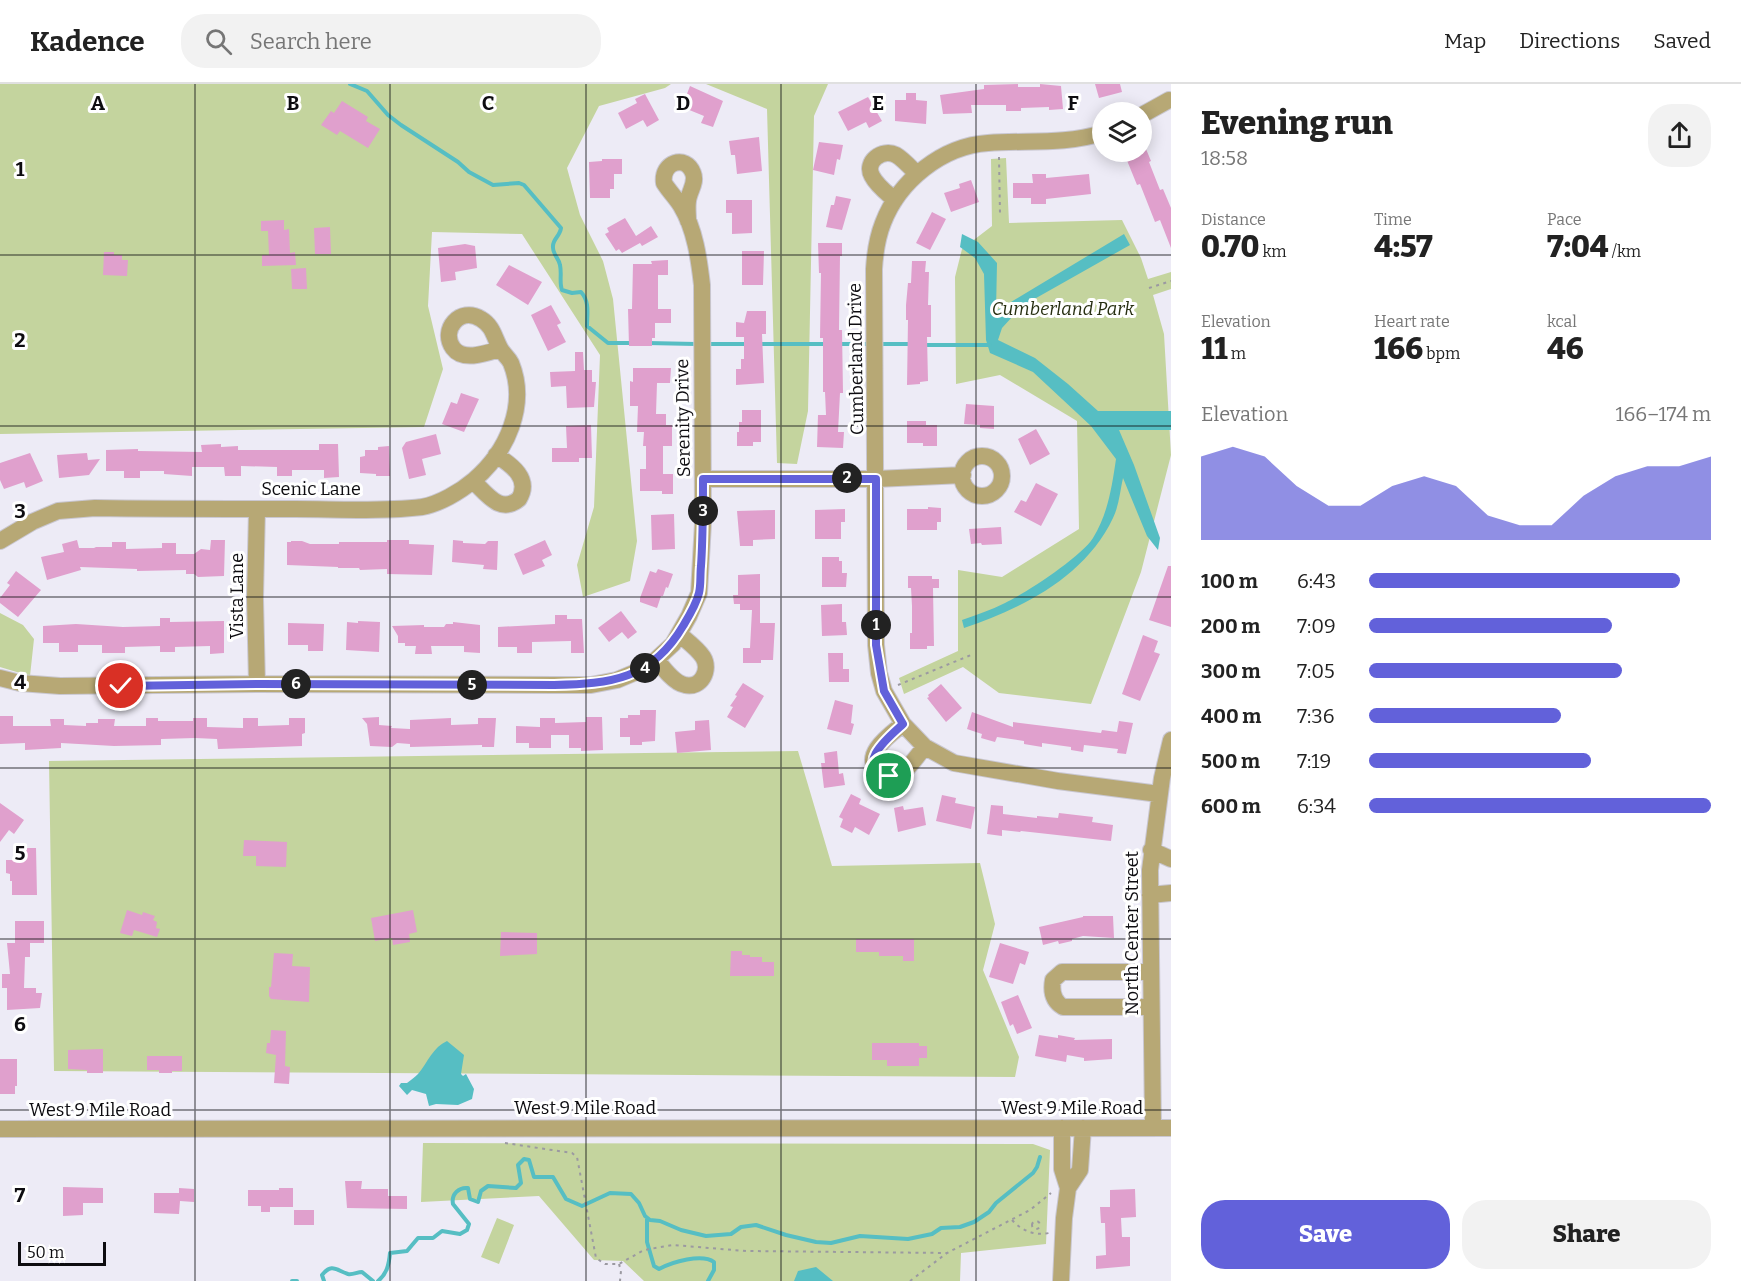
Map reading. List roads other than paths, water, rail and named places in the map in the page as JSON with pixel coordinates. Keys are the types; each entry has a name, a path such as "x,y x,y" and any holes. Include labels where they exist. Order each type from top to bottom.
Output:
{"street":[{"path":"1152,108 1168,96"},
{"name":"Cumberland Drive","path":"1092,135 1069,140 986,143 956,150 917,174 895,200 882,224 875,253 874,269 876,645 884,691 903,724 925,747 954,763 1059,781 1159,794"},
{"path":"895,200 873,179 870,165 874,158 880,154 896,155 917,174"},
{"name":"Serenity Drive","path":"0,678 20,683 60,686 591,685 617,680 648,667 667,651 679,634 699,593 704,523 702,285 699,261 688,221"},
{"name":"Scenic Lane","path":"0,541 32,522 58,511 95,508 424,507 446,498 473,481 496,455 513,424 516,415 516,382 510,360 500,349"},
{"path":"473,481 490,498 501,505 512,504 519,499 523,486 520,476 512,466 496,455"},
{"path":"703,479 876,479 963,475"},
{"name":"Vista Lane","path":"257,509 255,598 257,684"},
{"path":"657,660 682,684 692,685 702,680 706,670 705,660 679,634"},
{"path":"903,724 874,754 874,762 879,771 889,776 898,774 925,747"},
{"name":"North Center Street","path":"1153,1128 1150,1006 1151,850 1159,794 1171,740"},
{"path":"1151,850 1171,859"},
{"path":"1150,895 1171,893"},
{"path":"1150,972 1062,972 1053,980 1052,990 1055,1000 1063,1007 1150,1006"},
{"path":"1061,1281 1061,1246 1068,1188 1062,1169 1062,1128"},
{"path":"1068,1188 1080,1170 1083,1128"},
{"name":"West 9 Mile Road","path":"0,1129 1171,1128"}],"water":[{"path":"962,234 978,242 997,263 996,311 1124,234 1130,245 1022,306 1002,328 998,340 1035,358 1098,411 1171,411 1171,430 1119,430 1160,538 1158,550 1147,536 1123,478 1113,518 1101,539 1086,557 1050,588 1030,600 964,628 962,620 1000,606 1026,591 1087,546 1106,510 1116,459 1091,426 1033,372 990,353 986,340 984,274 975,258 960,247"},
{"path":"447,1041 464,1055 461,1074 463,1076 466,1074 474,1089 472,1099 458,1105 429,1106 426,1094 412,1090 407,1095 399,1086 417,1075 434,1051"},
{"path":"816,1267 833,1281 794,1281 798,1271"}],"waterway":[{"path":"350,84 367,91 388,115 458,162 469,172 493,185 519,183 524,185 561,228 554,241 553,249 560,265 562,290 572,293 581,292 587,304 587,326 608,343 633,343"},
{"path":"647,343 696,344"},
{"path":"707,344 747,344"},
{"path":"758,344 825,344"},
{"path":"839,344 870,344"},
{"path":"878,344 912,344"},
{"path":"923,345 990,345"},
{"path":"378,1281 384,1275 390,1253 407,1251 418,1238 433,1238 442,1231 460,1234 467,1230 469,1224 453,1204 456,1192 468,1188 470,1199 478,1202 481,1191 488,1186 516,1188 521,1183 518,1165 524,1159 529,1160 534,1177 553,1177 566,1199 582,1206 610,1193 631,1194 650,1220 660,1221 681,1230 706,1236 731,1234 741,1227 756,1225 786,1235 831,1243 860,1236 908,1239 932,1234 941,1228 960,1227 974,1222 989,1212 996,1203 1033,1173 1040,1157"},
{"path":"647,1219 647,1242 654,1266 659,1269 695,1258 709,1259 714,1262 714,1270 708,1281"},
{"path":"324,1281 322,1275 331,1268 348,1274 362,1272 373,1281"},
{"path":"292,1281 297,1281"}],"park label":[{"name":"Cumberland Park","path":"1063,309"}]}
